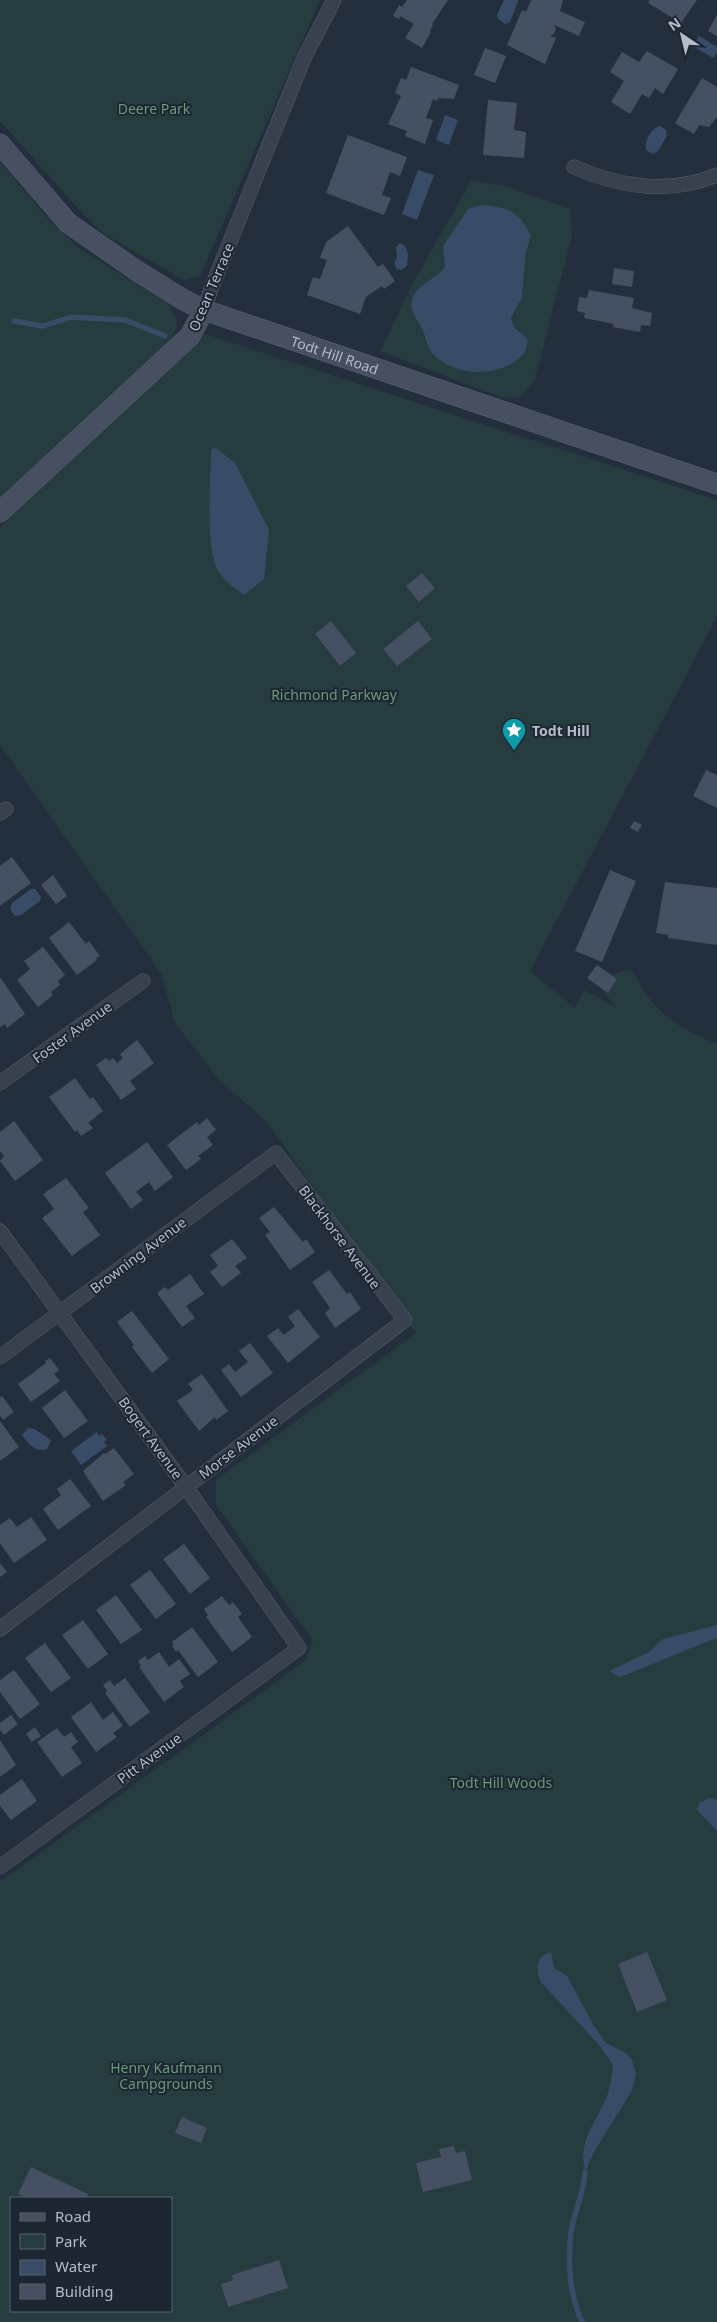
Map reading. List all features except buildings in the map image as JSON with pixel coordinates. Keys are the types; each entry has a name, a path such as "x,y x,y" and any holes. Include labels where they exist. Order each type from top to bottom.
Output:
{"street":[{"name":"Ocean Terrace","path":"0,512 190,336 204,310 304,58 334,0"},
{"name":"Todt Hill Road","path":"0,144 68,223 91,241 145,276 204,310 717,484"},
{"path":"574,167 596,177 619,184 646,187 677,186 717,175"},
{"name":"Foster Avenue","path":"0,1083 143,981"},
{"name":"Browning Avenue","path":"0,1357 276,1153"},
{"name":"Blackhorse Avenue","path":"276,1153 405,1320"},
{"name":"Bogert Avenue","path":"0,1231 61,1312 298,1648"},
{"name":"Morse Avenue","path":"0,1629 405,1320"},
{"name":"Pitt Avenue","path":"0,1867 298,1648"}],"green space":[{"name":"Deere Park","path":"0,0 320,0 200,276 184,280 104,234 83,214 0,121"},
{"path":"0,162 51,222 79,248 170,305 177,326 166,348 96,414 0,498"},
{"path":"471,181 506,186 570,209 572,236 534,382 520,397 503,398 380,351 415,279","holes":["482,205 531,236 526,252 522,298 511,319 514,327 522,333 425,338 421,326 423,284 438,276 445,267 443,246 468,209"]},
{"path":"205,334 717,500 717,617 530,971 575,1008 584,990 616,1008 601,988 608,993 617,980 611,975 630,969 649,998 671,1020 698,1036 717,1044 717,2322 0,2322 0,1880 4,1879 305,1661 313,1641 216,1505 216,1480 416,1333 267,1122 218,1079 175,1023 161,973 0,745 0,527"}],"water":[{"path":"504,0 518,0 510,22 505,24 498,19 497,15"},
{"path":"699,36 717,47 717,53 713,58 693,46"},
{"path":"445,115 458,120 449,145 436,140"},
{"path":"660,126 666,130 667,136 658,151 653,154 646,150 646,143 651,132"},
{"path":"418,170 434,175 417,220 402,214"},
{"path":"481,205 499,207 512,212 522,221 531,236 526,252 522,298 511,318 514,327 528,339 524,353 504,367 492,371 479,372 454,368 434,355 429,348 411,304 417,291 445,267 443,246 468,209"},
{"path":"400,243 405,246 408,254 407,266 401,270 397,269 394,264 397,257 396,247"},
{"path":"216,448 235,463 269,530 264,579 244,595 221,576 214,561 211,547 209,513 211,449"},
{"path":"31,889 35,889 41,897 40,901 21,915 15,916 10,909 12,903"},
{"path":"28,1428 35,1429 51,1441 47,1449 36,1449 27,1442 22,1435"},
{"path":"97,1432 99,1436 102,1434 107,1440 104,1442 107,1446 81,1465 71,1451"},
{"path":"717,1625 717,1638 620,1677 609,1671 649,1652 663,1639"},
{"path":"709,1798 717,1800 717,1831 697,1810 699,1803"},
{"path":"551,1952 554,1968 567,1976 594,2026 606,2043 626,2053 632,2060 636,2074 632,2090 594,2152 585,2172 583,2160 586,2141 608,2092 613,2065 599,2045 540,1981 538,1963 542,1956"}],"waterway":[{"path":"14,321 43,326 71,317 125,320 165,336"},
{"path":"582,2322 572,2290 569,2255 572,2225 583,2189 585,2172"}],"place":[{"name":"Todt Hill","path":"514,751"}],"park label":[{"name":"Richmond Parkway","path":"334,694"},
{"name":"Todt Hill Woods","path":"501,1782"},
{"name":"Henry Kaufmann Campgrounds","path":"166,2076"}]}
